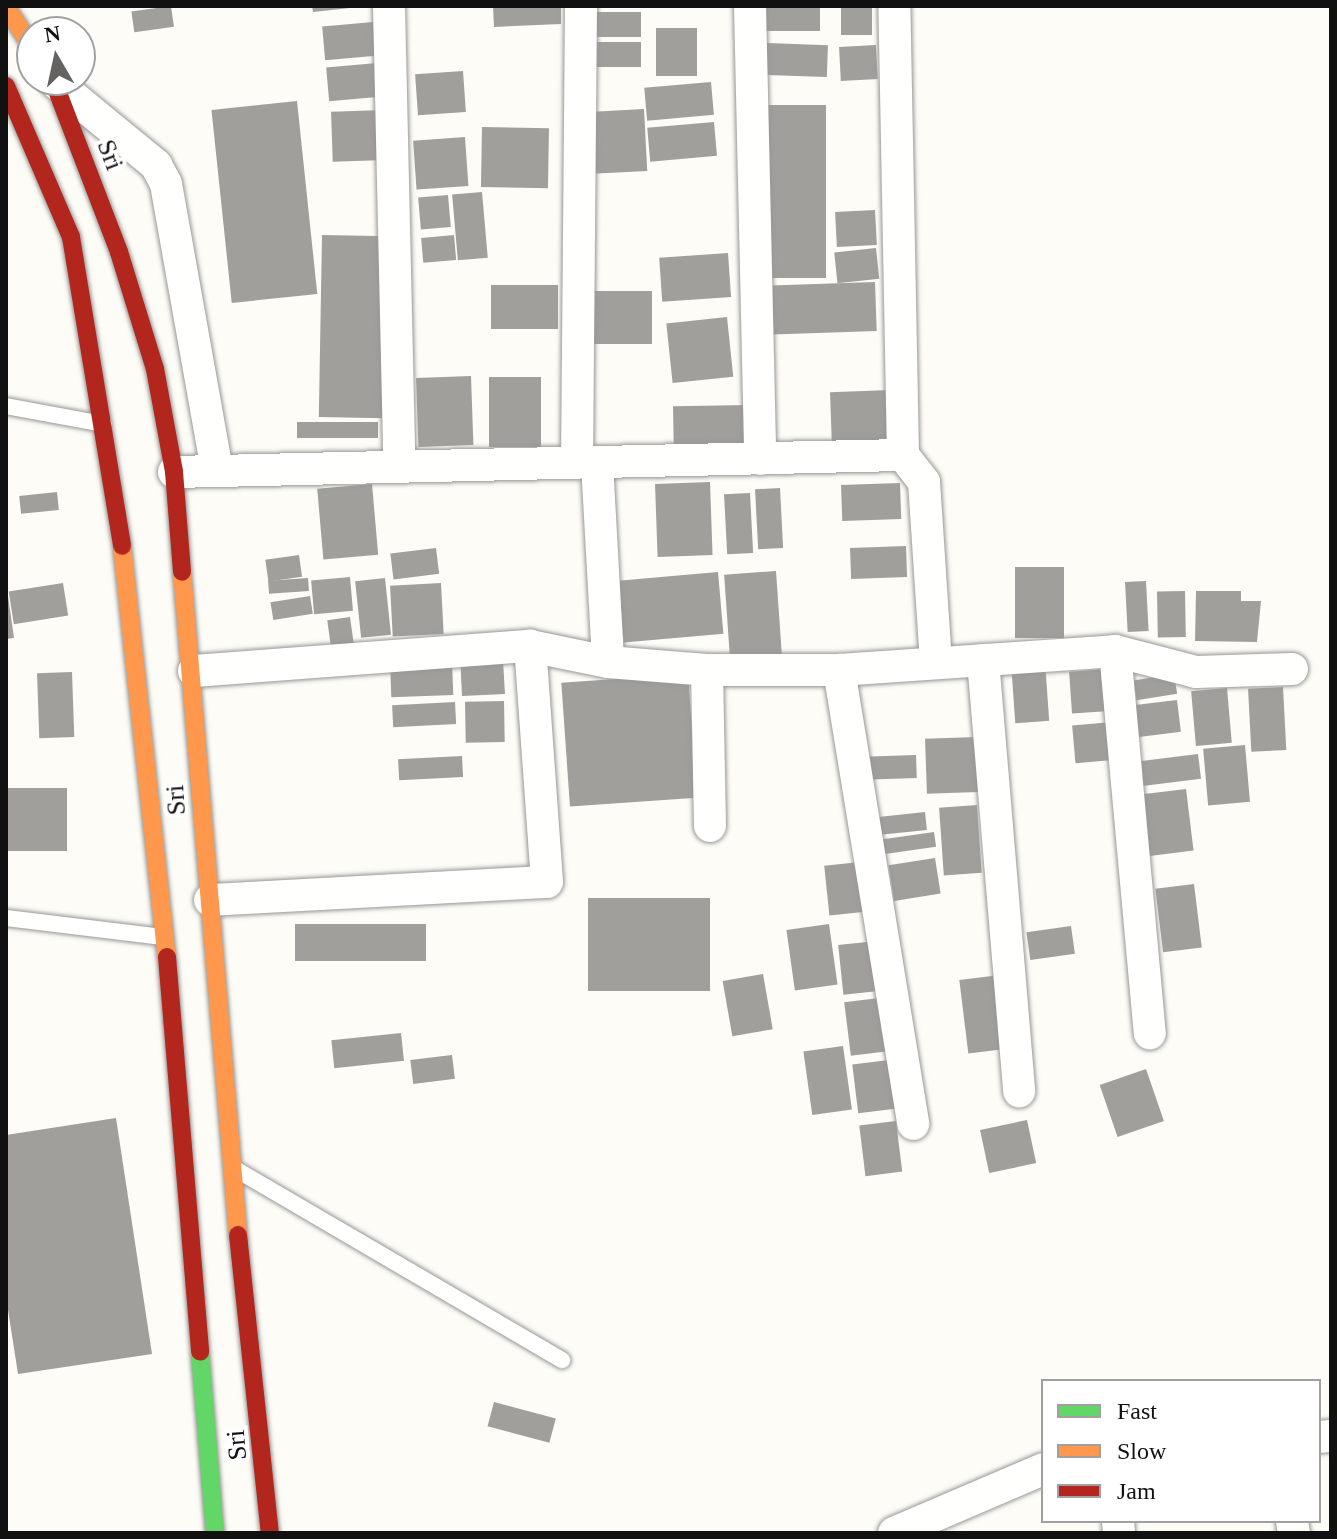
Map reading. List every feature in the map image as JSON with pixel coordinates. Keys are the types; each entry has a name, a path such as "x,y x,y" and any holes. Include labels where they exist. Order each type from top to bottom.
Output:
{"highway":[{"path":"6,86 71,237 106,424 135,643 165,937 215,1533"},
{"name":"Sri","path":"60,96 119,252 155,369 174,472 194,671 230,1166 270,1533"}],"street":[{"path":"389,6 399,463"},
{"path":"581,6 587,463 608,662"},
{"path":"750,6 760,459"},
{"path":"894,6 903,455 924,482 936,663"},
{"path":"72,96 156,165 166,184 217,471"},
{"path":"174,472 399,463 587,463 903,455"},
{"path":"210,900 547,882 530,646"},
{"path":"194,671 530,646 608,662 707,670 839,670 1115,651 1196,672 1292,669"},
{"path":"1115,651 1150,1033"},
{"path":"983,660 1019,1092"},
{"path":"707,670 710,826"},
{"path":"839,670 913,1124"},
{"path":"894,1533 965,1518 1041,1470"}],"lane":[{"path":"6,406 106,424"},
{"path":"6,918 165,937"},
{"path":"230,1166 562,1360"}],"building":[{"path":"171,6 174,27 134,32 131,12"},
{"path":"312,6 349,6 350,8 313,12"},
{"path":"493,6 561,6 561,24 494,27"},
{"path":"753,6 820,6 820,31 753,31"},
{"path":"841,6 872,6 872,35 841,35"},
{"path":"586,12 641,12 641,37 586,37"},
{"path":"373,22 376,56 325,60 322,26"},
{"path":"656,28 697,28 697,76 656,76"},
{"path":"586,42 641,42 641,67 586,67"},
{"path":"767,43 828,45 827,77 766,75"},
{"path":"876,45 878,79 841,81 839,47"},
{"path":"377,63 380,97 329,101 326,67"},
{"path":"463,71 466,112 418,115 415,74"},
{"path":"711,82 714,115 647,121 644,88"},
{"path":"297,101 317,294 232,303 211,110"},
{"path":"764,105 826,105 826,278 764,278"},
{"path":"644,109 647,171 587,174 584,112"},
{"path":"384,110 386,160 333,162 331,112"},
{"path":"714,122 717,156 650,162 647,128"},
{"path":"482,127 549,128 548,188 481,187"},
{"path":"465,137 468,186 417,190 413,141"},
{"path":"482,192 488,258 458,260 452,195"},
{"path":"448,195 451,227 421,229 418,198"},
{"path":"875,210 877,245 837,247 835,212"},
{"path":"322,235 389,236 386,418 319,417"},
{"path":"454,235 456,260 423,263 421,238"},
{"path":"876,248 879,279 837,283 834,252"},
{"path":"728,253 731,297 662,302 659,258"},
{"path":"875,282 877,331 766,335 764,286"},
{"path":"491,285 558,285 558,329 491,329"},
{"path":"587,291 652,291 652,344 587,344"},
{"path":"727,317 733,377 673,383 666,323"},
{"path":"471,376 473,445 418,447 416,378"},
{"path":"489,377 541,377 541,447 489,447"},
{"path":"891,390 893,447 832,449 830,392"},
{"path":"749,405 750,447 674,448 673,406"},
{"path":"297,422 378,422 378,438 297,438"},
{"path":"710,482 713,555 658,557 655,484"},
{"path":"900,483 901,519 842,521 841,485"},
{"path":"372,484 378,555 323,560 317,489"},
{"path":"780,488 783,548 758,549 755,489"},
{"path":"57,492 59,510 21,514 19,496"},
{"path":"750,493 753,553 727,554 724,494"},
{"path":"906,546 907,577 851,579 850,548"},
{"path":"436,548 439,574 394,579 390,554"},
{"path":"299,555 302,577 268,582 265,560"},
{"path":"1015,567 1064,567 1064,638 1015,638"},
{"path":"776,571 782,655 730,658 724,575"},
{"path":"718,572 723,634 624,642 618,581"},
{"path":"350,577 353,611 314,614 311,580"},
{"path":"308,578 309,591 269,594 268,581"},
{"path":"385,578 391,635 361,638 355,581"},
{"path":"1146,581 1149,631 1128,632 1125,582"},
{"path":"63,583 68,616 14,624 9,592"},
{"path":"441,583 444,634 393,637 390,586"},
{"path":"1157,591 1185,591 1186,637 1158,637"},
{"path":"1196,591 1241,591 1241,601 1261,601 1257,642 1195,641"},
{"path":"310,596 313,614 273,620 270,602"},
{"path":"6,597 14,638 6,639"},
{"path":"350,617 355,653 332,656 327,620"},
{"path":"460,654 503,661 505,694 462,696"},
{"path":"452,659 453,695 391,697 390,661"},
{"path":"1045,661 1049,721 1015,723 1011,663"},
{"path":"1107,669 1110,711 1072,714 1069,672"},
{"path":"72,672 74,737 39,738 37,673"},
{"path":"688,674 697,798 570,807 561,683"},
{"path":"1174,674 1177,694 1137,700 1134,680"},
{"path":"1283,687 1286,750 1251,752 1248,689"},
{"path":"1227,688 1232,743 1196,746 1191,691"},
{"path":"1177,700 1181,732 1139,737 1135,705"},
{"path":"504,701 505,742 466,743 465,702"},
{"path":"455,702 456,724 393,727 392,705"},
{"path":"1112,722 1115,760 1075,763 1072,725"},
{"path":"976,737 978,792 927,794 925,739"},
{"path":"1245,745 1250,802 1208,805 1203,749"},
{"path":"1198,754 1201,779 1141,786 1137,761"},
{"path":"916,755 917,778 864,780 863,757"},
{"path":"462,756 463,777 399,780 398,759"},
{"path":"6,788 67,788 67,851 6,851"},
{"path":"1186,789 1194,851 1150,856 1142,794"},
{"path":"977,805 982,873 944,875 939,808"},
{"path":"925,812 927,830 873,836 871,818"},
{"path":"934,832 936,847 882,855 880,840"},
{"path":"935,858 941,894 894,901 889,865"},
{"path":"860,862 865,912 829,915 824,866"},
{"path":"1194,884 1202,948 1163,952 1155,889"},
{"path":"588,898 710,898 710,991 588,991"},
{"path":"295,924 426,924 426,961 295,961"},
{"path":"829,924 837,984 795,990 786,930"},
{"path":"1071,926 1075,954 1030,960 1026,932"},
{"path":"876,941 881,991 843,995 838,945"},
{"path":"763,974 773,1029 732,1036 723,981"},
{"path":"1000,975 1009,1048 968,1053 959,980"},
{"path":"879,998 886,1052 851,1056 844,1002"},
{"path":"401,1033 404,1061 334,1068 331,1040"},
{"path":"843,1046 852,1109 812,1115 803,1052"},
{"path":"452,1055 455,1079 413,1084 410,1060"},
{"path":"889,1060 895,1109 858,1113 852,1065"},
{"path":"1146,1069 1164,1121 1118,1137 1100,1085"},
{"path":"116,1118 152,1354 18,1374 6,1297 6,1135"},
{"path":"1027,1120 1036,1163 989,1173 980,1130"},
{"path":"896,1121 902,1172 865,1176 859,1126"},
{"path":"494,1402 556,1419 549,1443 488,1426"}],"traffic: fast":[{"path":"200,1352 215,1533"}],"traffic: slow":[{"path":"6,7 16,22"},
{"path":"122,546 167,957"},
{"path":"182,572 238,1235"}],"traffic: jam":[{"path":"6,86 71,237 122,546"},
{"path":"59,96 119,252 155,369 174,472 182,572"},
{"path":"167,957 200,1352"},
{"path":"238,1235 270,1533"}]}
